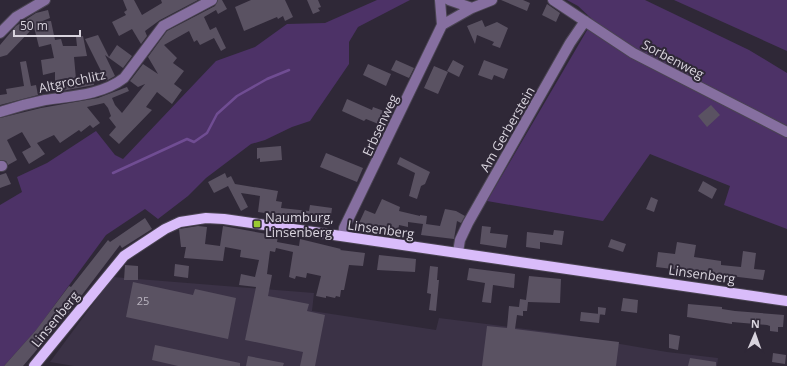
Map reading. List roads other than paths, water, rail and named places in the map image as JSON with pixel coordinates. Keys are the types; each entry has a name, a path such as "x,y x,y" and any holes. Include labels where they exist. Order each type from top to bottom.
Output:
{"main road":[{"name":"Linsenberg","path":"34,366 124,256 174,224 186,220 215,218 786,300"}],"street":[{"path":"0,33 16,17 45,0"},
{"name":"Altgrochlitz","path":"0,112 32,102 100,90 116,84 124,78 163,26 212,0"},
{"path":"440,0 442,25 472,8 492,0"},
{"path":"449,0 472,8"},
{"name":"Sorbenweg","path":"553,0 633,53 787,132"},
{"name":"Am Gerberstein","path":"458,252 462,236 478,204 573,39 585,21"},
{"name":"Erbsenweg","path":"343,236 344,228 442,25"}],"waterway":[{"path":"113,173 187,139 194,142 207,133 217,114 237,96 267,79 289,70"}],"place":[{"name":"Naumburg, Linsenberg","path":"257,224"}]}
